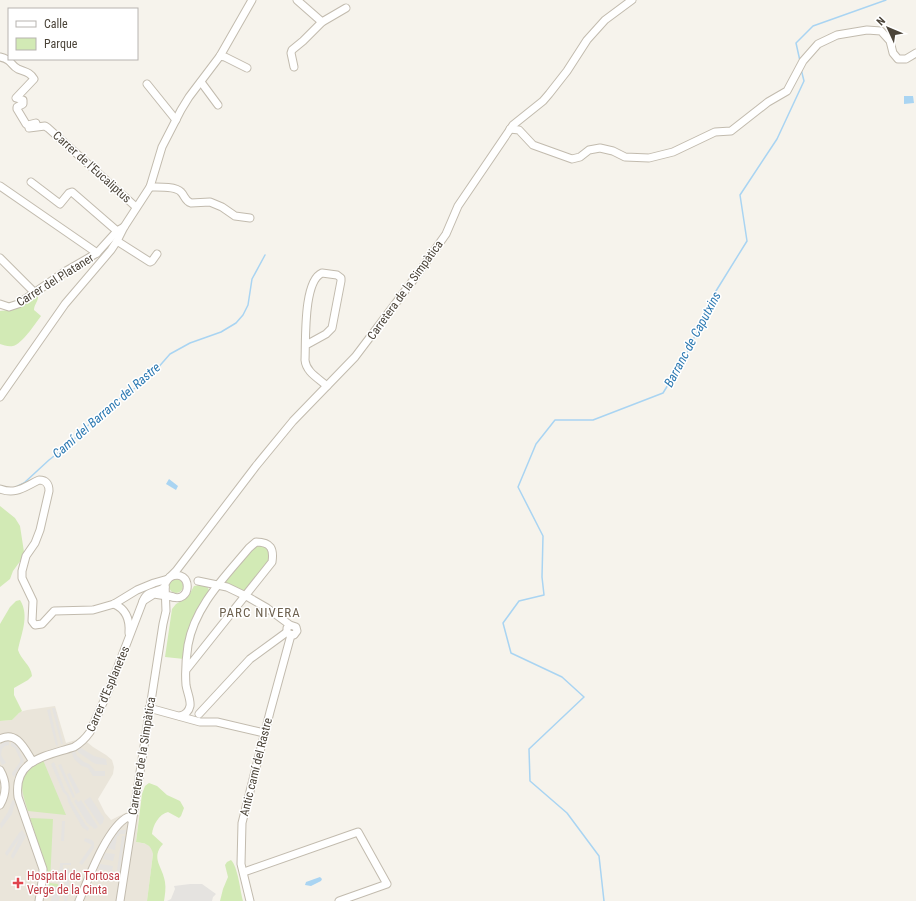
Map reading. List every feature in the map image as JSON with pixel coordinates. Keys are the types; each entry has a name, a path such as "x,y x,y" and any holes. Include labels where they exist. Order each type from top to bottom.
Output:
{"street":[{"path":"0,397 65,304 117,241 136,207 150,186 162,148 176,120 190,97 220,56 252,0"},
{"path":"297,0 322,22"},
{"name":"Carretera de la Simpàtica","path":"120,901 169,588 176,572 256,466 293,421 355,357 446,234 458,206 513,125 543,101 567,71 587,40 605,20 632,0"},
{"path":"294,67 291,53 292,50 322,22 346,8"},
{"path":"510,129 519,130 533,145 572,159 580,157 589,150 600,148 625,156 649,158 673,152 715,132 731,132 768,102 787,91 803,60 818,44 837,35 867,30 881,31 890,41 893,53 898,59 906,59 916,53"},
{"path":"220,56 246,68"},
{"name":"Carrer de l'Eucaliptus","path":"10,60 16,67 30,73 34,79 16,98 23,100 23,104 17,107 17,109 24,122 28,125 44,122 48,124 48,128"},
{"path":"201,82 218,105"},
{"path":"147,84 176,120"},
{"name":"Carrer de l'Eucaliptus","path":"29,128 45,126 48,128 136,207"},
{"path":"31,182 60,204 69,193 72,192 117,231"},
{"path":"0,186 97,253"},
{"path":"150,186 177,189 191,203 210,202 222,207 235,216 250,218"},
{"name":"Carrer del Plataner","path":"0,304 6,307 18,304 66,271 97,253 117,231 124,227"},
{"path":"117,241 150,262 157,254"},
{"path":"0,258 34,292"},
{"path":"306,344 326,334 332,328 341,281 341,278 337,275 319,274 313,282 309,296 306,344 305,360 306,367 327,386"},
{"path":"0,489 7,492 15,492 39,480 46,482 49,487 50,491 40,530 35,543 26,556 22,571 22,578 33,601 32,620 33,623 38,626 42,624 54,611 93,610 114,604 154,582 169,588 187,591 198,580"},
{"path":"186,670 272,562 274,553 270,546 263,542 256,542 249,548 202,606 194,624 188,646 186,670 186,686 193,712 200,722 217,722 264,733"},
{"name":"Carretera de la Simpàtica","path":"185,559 182,567 184,577 188,584 187,591"},
{"path":"149,708 193,712 250,659 290,630 267,608 246,596 218,585 176,575 169,588"},
{"name":"Carretera de la Simpàtica","path":"166,611 174,601 169,588"},
{"name":"Carrer d'Esplanetes","path":"39,901 42,869 26,824 17,790 22,772 33,762 43,756 80,744 85,739 90,732 110,687 142,601 149,592 169,588"},
{"path":"114,604 121,607 125,614 129,627 128,640"},
{"name":"Antic camí del Rastre","path":"250,901 241,855 242,824 290,630"},
{"path":"0,739 7,736 18,740 33,762"},
{"path":"0,770 5,779 6,792 0,805"},
{"path":"79,901 113,830 128,817 132,820"},
{"path":"244,872 358,832 387,884 339,901"}],"shaded area":[{"path":"55,706 66,743 82,738 112,760 114,767 113,774 98,799 105,813 111,820 125,813 139,815 136,842 147,844 152,848 153,854 147,901 0,901 0,721 12,720 20,712 27,710"},
{"path":"52,708 55,708 63,744 61,744"},
{"path":"50,709 58,745 56,746 47,710"},
{"path":"9,741 9,745 2,749 1,755 6,763 2,765 0,761 0,745"},
{"path":"11,742 17,745 24,761 15,777 12,773 20,762 20,759 15,748 11,746"},
{"path":"81,748 94,756 106,759 107,765 92,762 78,752 77,749"},
{"path":"71,751 75,751 77,756 89,764 95,771 105,771 105,776 93,776 88,768 82,766 74,759"},
{"path":"54,762 65,790 85,824 89,828 88,831 82,827 68,802 67,796 63,792 51,764"},
{"path":"61,764 75,797 73,798 58,765"},
{"path":"70,773 80,792 76,794 67,774"},
{"path":"90,797 104,818 103,823 100,825 84,801"},
{"path":"76,799 78,802 81,800 98,827 95,829 87,823 74,801"},
{"path":"14,800 15,803 12,814 1,829 0,824 8,812 12,801"},
{"path":"62,821 65,821 64,841 61,841"},
{"path":"22,830 26,836 13,859 11,856 19,839 7,856 5,853"},
{"path":"119,830 126,830 125,834 119,834 119,836 117,836 115,850 107,848"},
{"path":"122,836 125,836 120,870 117,870"},
{"path":"85,838 94,842 94,848 82,865 79,863 92,845 84,841"},
{"path":"105,853 115,854 113,861 103,859"},
{"path":"60,863 71,863 71,865 63,865 62,891 60,890 59,901 51,901 53,887 59,888"},
{"path":"100,864 113,866 112,871 98,869"},
{"path":"69,868 69,892 67,901 64,901 65,870"},
{"path":"202,884 216,894 212,901 167,901 171,899 175,889 174,886"}],"green space":[{"path":"38,295 38,297 34,310 41,316 20,342 13,346 0,344 0,311 14,308"},
{"path":"0,506 15,518 20,526 24,552 10,579 0,587"},
{"path":"257,545 265,546 269,550 270,559 244,591 226,583 225,581"},
{"path":"173,579 179,579 183,583 183,589 179,593 173,593 169,589 169,583"},
{"path":"194,586 206,586 209,591 184,659 165,657 172,609 176,604 188,597"},
{"path":"20,600 23,606 25,619 18,650 21,657 30,669 32,676 14,688 14,695 22,711 12,720 0,721 0,624 10,607 16,601"},
{"path":"43,760 66,815 28,811 23,795 22,782 28,771"},
{"path":"149,783 157,786 167,795 180,801 184,808 179,818 168,812 162,815 157,820 152,834 163,844 159,849 157,858 165,882 164,901 147,901 153,854 149,846 136,842 142,794 145,786"},
{"path":"30,818 53,819 50,883 58,884 58,887 47,884 47,870"},
{"path":"231,860 237,873 243,901 220,901 228,877 225,865"}],"water":[{"path":"904,96 913,96 914,103 904,104"},
{"path":"169,479 178,486 176,490 166,484"},
{"path":"320,877 322,879 321,881 311,886 305,885 306,882"}],"waterway":[{"name":"Barranc de Caputxins","path":"800,61 796,43 813,26 886,0"},
{"name":"Barranc de Caputxins","path":"604,901 599,856 567,813 530,781 529,749 584,697 562,677 511,653 503,623 519,601 544,595 542,577 543,536 518,487 536,444 555,420 593,420 663,393 684,359 716,291 747,241 740,195 777,139 804,81 801,69"},
{"name":"Camí del Barranc del Rastre","path":"16,487 24,483 68,445 106,408 141,384 170,354 190,343 221,332 236,323 243,315 248,305 252,279 265,255"}],"place":[{"name":"Hospital de Tortosa Verge de la Cinta","path":"18,883"}],"district":[{"name":"PARC NIVERA","path":"260,612"}]}
